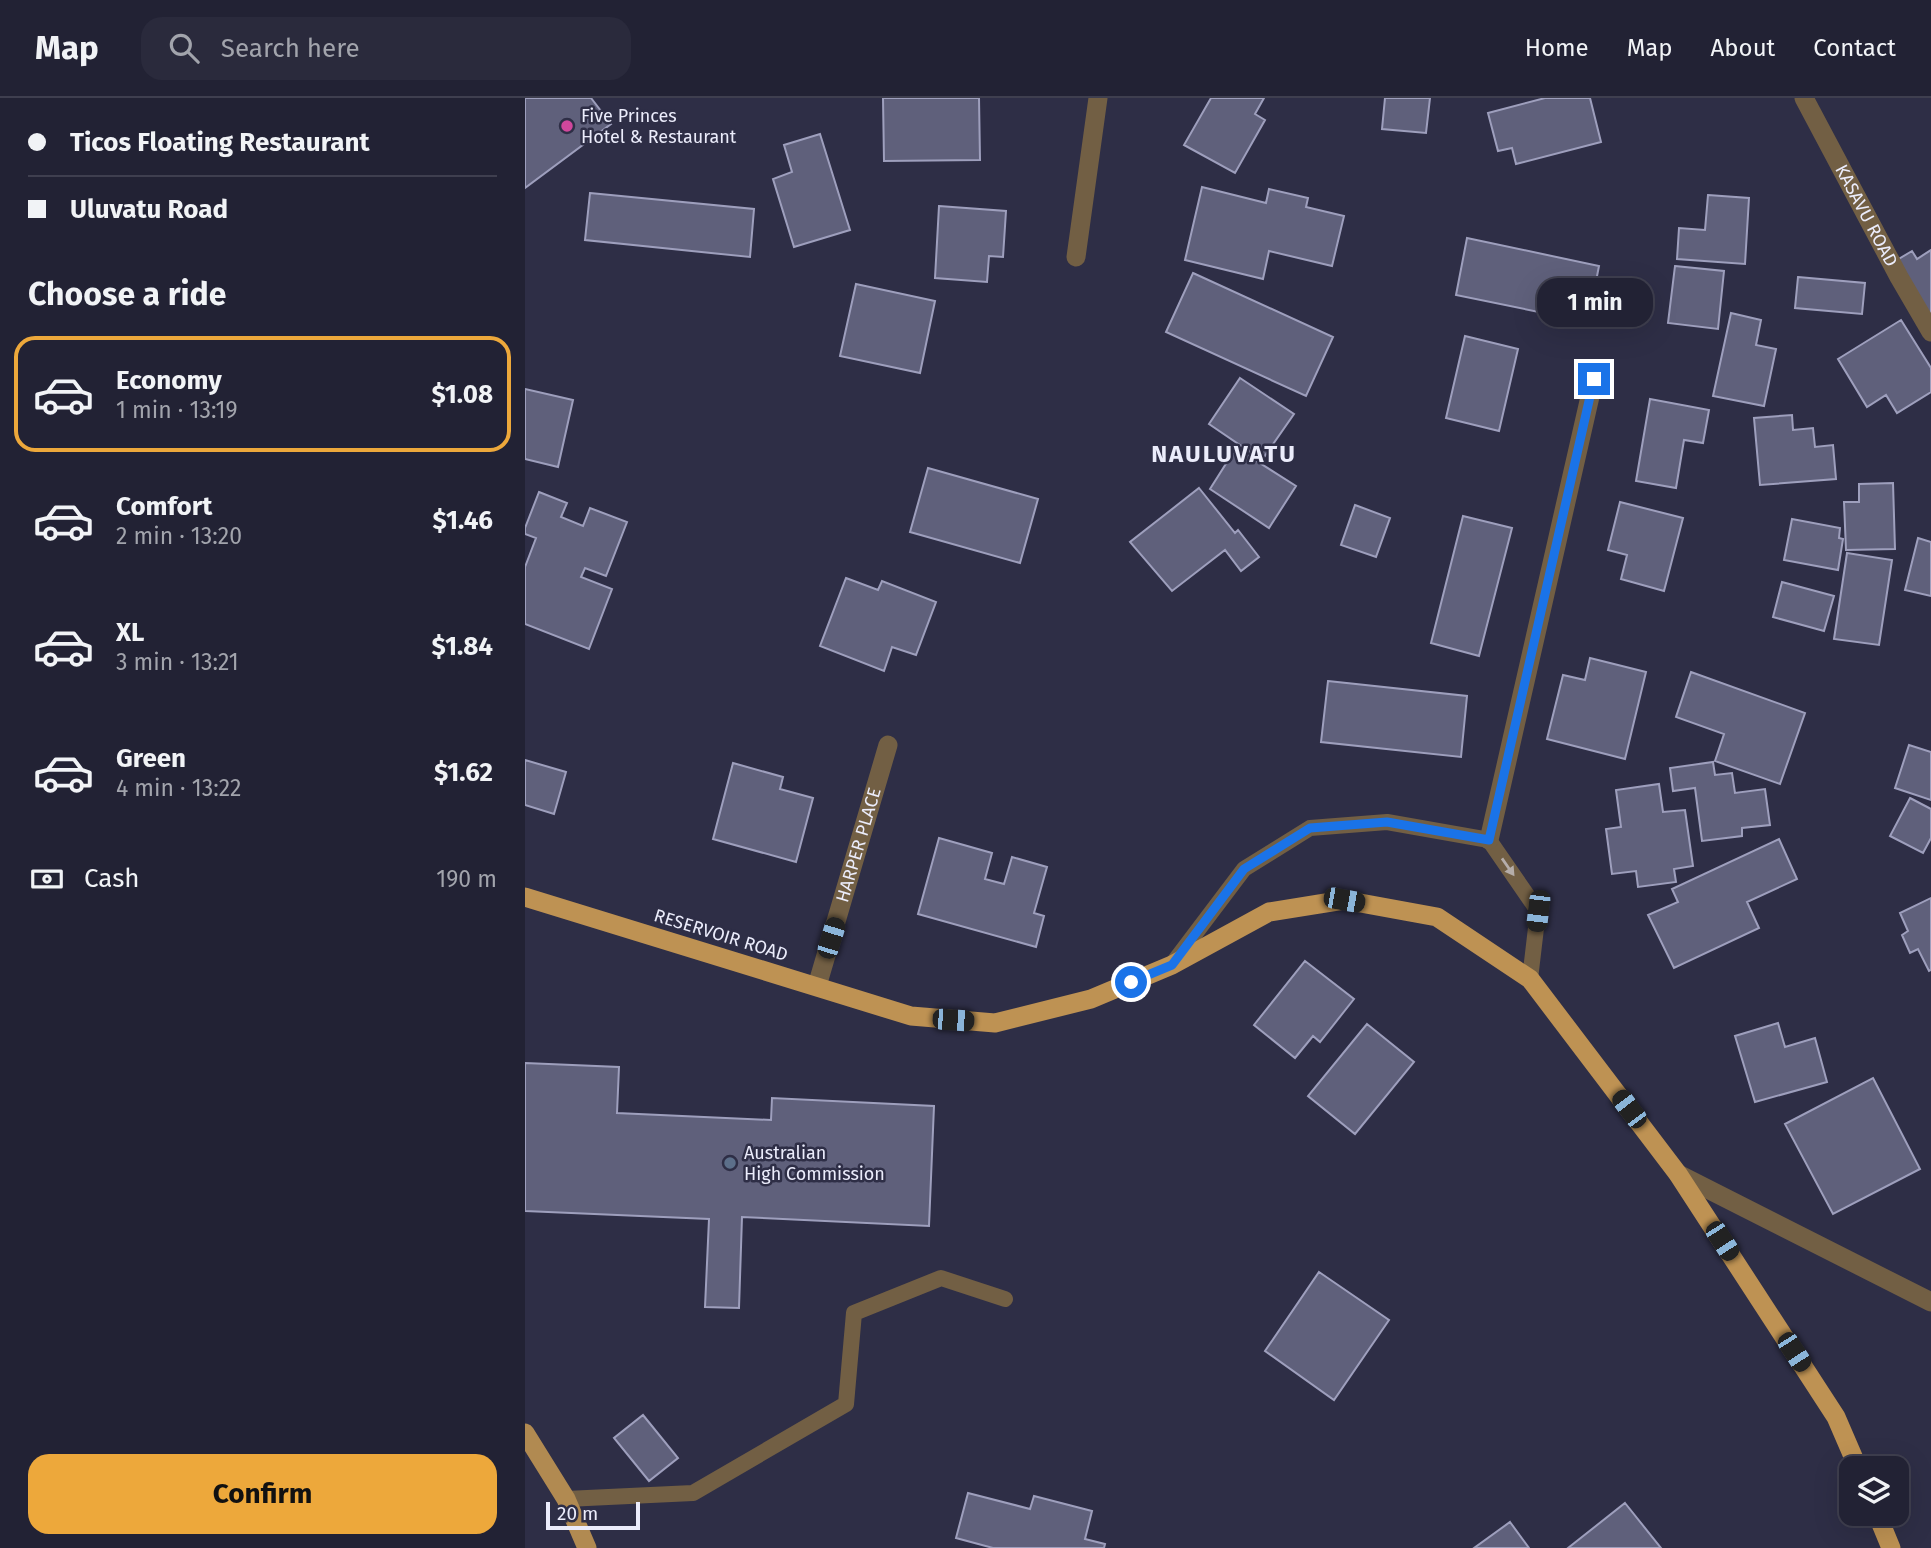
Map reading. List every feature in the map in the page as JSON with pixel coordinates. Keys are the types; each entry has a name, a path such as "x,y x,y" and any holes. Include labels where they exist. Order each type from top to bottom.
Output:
{"highway":[{"name":"RESERVOIR ROAD","path":"525,897 911,1016 995,1023 1091,999 1172,965 1269,912 1344,900 1437,917 1529,979 1678,1174 1836,1417 1853,1456"},
{"path":"1882,1526 1891,1548"}],"main road":[{"path":"525,1433 566,1499 587,1548"}],"street":[{"path":"1076,257 1098,98"},
{"name":"KASAVU ROAD","path":"1804,98 1931,332"},
{"path":"1489,840 1594,379"},
{"name":"HARPER PLACE","path":"817,986 888,745"},
{"path":"1678,1174 1931,1301"}],"lane":[{"path":"1172,965 1244,869 1310,828 1387,822 1489,840 1538,911 1529,979"},
{"path":"566,1499 693,1493 846,1404 854,1313 941,1278 1005,1299"}],"building":[{"path":"525,98 591,98 611,124 525,188"},
{"path":"883,98 979,98 980,160 884,161"},
{"path":"1211,98 1264,98 1255,114 1265,120 1235,173 1184,145"},
{"path":"1385,98 1430,98 1426,133 1382,129"},
{"path":"1545,98 1590,98 1601,142 1516,164 1512,148 1498,151 1488,113"},
{"path":"820,134 850,230 794,247 773,179 792,172 784,145"},
{"path":"1202,187 1266,203 1269,189 1308,198 1306,207 1344,216 1332,266 1269,251 1263,279 1185,260"},
{"path":"590,193 754,209 750,257 585,240"},
{"path":"1708,195 1749,198 1745,264 1677,259 1679,228 1705,230"},
{"path":"939,206 1006,211 1003,257 989,256 987,282 935,278"},
{"path":"1467,238 1599,266 1588,322 1456,295"},
{"path":"1931,250 1931,315 1892,263 1912,251 1917,259"},
{"path":"1675,266 1724,271 1718,329 1668,323"},
{"path":"1193,273 1333,337 1306,396 1166,332"},
{"path":"1798,277 1865,283 1862,314 1795,308"},
{"path":"856,284 935,301 920,373 840,356"},
{"path":"1731,313 1761,320 1756,345 1776,349 1764,406 1713,396"},
{"path":"1901,320 1931,368 1931,392 1897,413 1886,395 1867,407 1838,359"},
{"path":"1465,336 1518,349 1499,431 1446,418"},
{"path":"1240,378 1294,414 1262,460 1209,424"},
{"path":"525,389 573,400 558,467 525,459"},
{"path":"1650,399 1709,410 1703,443 1684,440 1676,488 1636,481"},
{"path":"1792,415 1793,430 1813,428 1815,447 1833,445 1836,479 1760,485 1754,418"},
{"path":"1236,448 1296,486 1269,528 1210,489"},
{"path":"928,468 1038,499 1020,563 910,532"},
{"path":"1893,483 1895,549 1846,550 1844,502 1859,502 1859,484"},
{"path":"1199,488 1235,533 1238,530 1259,557 1241,571 1225,550 1172,591 1130,542"},
{"path":"539,492 567,503 561,517 583,526 590,508 627,522 606,576 585,568 581,577 612,589 589,649 525,624 525,567 536,538 525,534 525,528"},
{"path":"1620,502 1683,518 1664,591 1621,579 1627,555 1608,550"},
{"path":"1355,505 1390,518 1376,557 1341,545"},
{"path":"1463,516 1512,528 1479,656 1431,643"},
{"path":"1792,519 1840,528 1839,538 1843,539 1838,570 1784,560"},
{"path":"1918,538 1931,542 1931,596 1905,590"},
{"path":"1847,553 1892,560 1879,645 1834,639"},
{"path":"846,578 878,590 882,581 936,602 916,655 892,647 884,671 820,646"},
{"path":"1782,582 1834,596 1824,631 1773,617"},
{"path":"1590,658 1646,672 1625,759 1547,739 1563,675 1585,680"},
{"path":"1691,672 1805,713 1780,784 1715,761 1724,734 1676,717"},
{"path":"1328,681 1467,696 1461,757 1321,742"},
{"path":"1909,745 1931,752 1931,800 1895,788"},
{"path":"525,760 566,772 554,814 525,805"},
{"path":"1713,762 1715,775 1732,773 1735,793 1765,789 1770,825 1742,828 1742,836 1702,841 1695,788 1673,791 1670,768"},
{"path":"733,763 783,777 780,789 813,798 796,862 713,839"},
{"path":"1659,784 1663,812 1685,810 1693,866 1674,869 1676,882 1638,887 1636,871 1612,874 1606,829 1621,827 1616,790"},
{"path":"1910,798 1931,809 1931,838 1923,853 1890,836"},
{"path":"939,838 992,853 985,879 1004,884 1012,857 1047,867 1034,913 1044,916 1036,947 918,914"},
{"path":"1779,839 1797,879 1747,902 1759,928 1674,968 1648,915 1678,902 1672,889"},
{"path":"1931,898 1929,971 1918,949 1910,953 1902,935 1908,931 1900,913"},
{"path":"1305,961 1354,999 1320,1042 1313,1036 1295,1058 1254,1025"},
{"path":"1778,1023 1785,1047 1815,1038 1827,1082 1755,1102 1735,1036"},
{"path":"1367,1024 1414,1062 1355,1134 1308,1096"},
{"path":"525,1063 619,1067 617,1113 771,1120 772,1098 934,1106 929,1226 742,1217 739,1308 705,1307 709,1219 525,1211"},
{"path":"1873,1078 1920,1169 1833,1214 1785,1124"},
{"path":"1319,1272 1389,1320 1334,1400 1265,1351"},
{"path":"643,1415 678,1458 649,1481 614,1438"},
{"path":"968,1493 1030,1509 1034,1496 1092,1511 1085,1539 1105,1544 1104,1548 993,1548 956,1538"},
{"path":"1625,1503 1661,1548 1568,1548"},
{"path":"1510,1522 1529,1548 1474,1548"}],"place":[{"name":"Five Princes Hotel & Restaurant","path":"567,126"},
{"name":"Australian High Commission","path":"730,1163"}],"district":[{"name":"NAULUVATU","path":"1224,454"}],"route":[{"path":"1131,982 1172,965 1244,869 1310,828 1387,822 1489,840 1594,379"}]}
